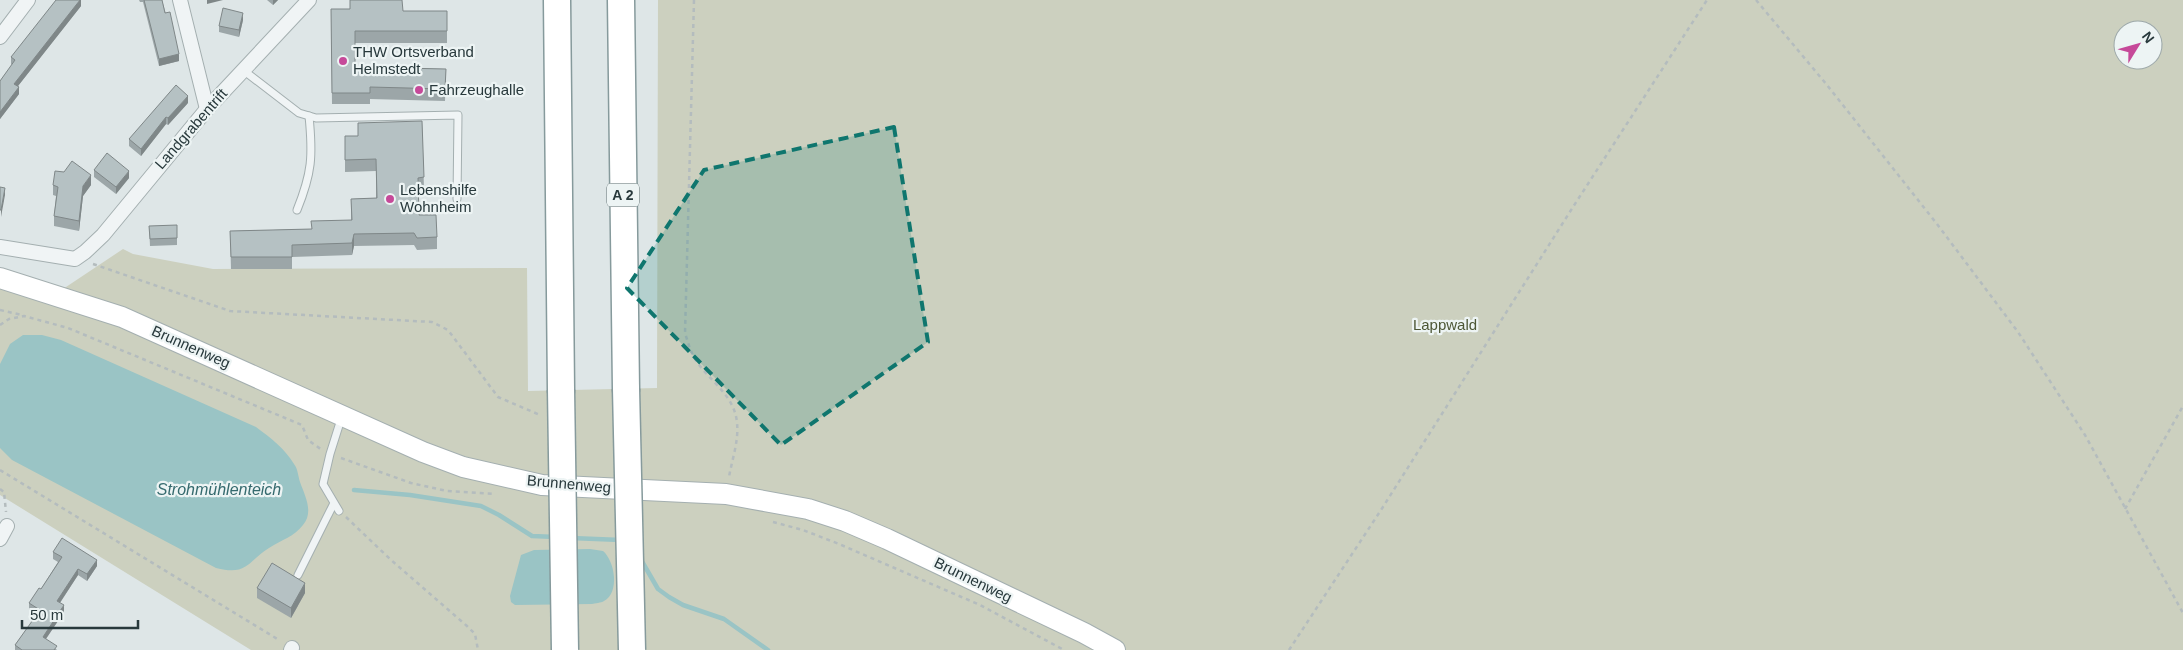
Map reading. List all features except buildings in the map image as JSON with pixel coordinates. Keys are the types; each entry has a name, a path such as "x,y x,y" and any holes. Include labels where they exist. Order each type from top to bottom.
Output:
{"highway":[{"path":"557,0 565,650"},
{"name":"A 2","path":"621,0 626,389 632,650"}],"main road":[{"name":"Brunnenweg","path":"0,278 122,317 423,452 463,467 542,485 726,494 808,509 845,521 984,584 1115,650"}],"street":[{"path":"0,37 28,0"},
{"path":"180,0 207,109"},
{"name":"Landgrabentrift","path":"75,258 85,252 103,235 207,109 309,0"},
{"path":"0,247 75,258"},
{"path":"0,539 7,526"}],"lane":[{"path":"243,70 299,114 316,118 458,115 457,199"},
{"path":"297,210 308,184 312,151 309,116"},
{"path":"339,512 323,484 342,416"},
{"path":"298,575 334,505"}],"path":[{"path":"694,0 685,333 694,357 721,389 732,407 737,422 737,436 726,494"},
{"path":"1288,650 1381,510 1573,206 1707,0"},
{"path":"1756,0 1827,85 1937,224 2018,332 2085,435 2183,613"},
{"path":"75,258 230,311 432,322 448,330 498,397 541,416"},
{"path":"0,310 68,328 302,425 308,440 316,447 330,454 411,483 448,492 500,494"},
{"path":"0,325 9,319 24,316"},
{"path":"2125,509 2183,406"},
{"path":"0,470 291,649"},
{"path":"0,490 4,492 7,526"},
{"path":"339,512 467,626 475,634 478,650"},
{"path":"766,520 803,530 840,544 980,605 1064,650"}],"highlighted area":[{"path":"894,127 928,342 781,445 627,288 704,170"}],"green space":[{"name":"Lappwald","path":"658,0 2183,0 2183,650 251,650 0,495 0,282 51,297 123,249 133,254 213,269 527,268 528,391 657,388"}],"water":[{"name":"Strohmühlenteich","path":"23,335 42,335 61,340 256,427 282,449 296,468 308,509 308,515 303,525 241,569 226,570 216,568 12,460 0,448 0,364 10,344"},
{"path":"590,549 603,551 613,569 614,584 609,597 604,601 592,604 515,605 511,602 510,596 521,555 534,550"}],"waterway":[{"path":"354,490 410,495 481,506 532,536 556,537"},
{"path":"571,538 621,540"},
{"path":"640,558 658,589 669,597 683,605 724,619 768,650"}],"place":[{"name":"THW Ortsverband Helmstedt","path":"343,61"},
{"name":"Fahrzeughalle","path":"419,90"},
{"name":"Lebenshilfe Wohnheim","path":"390,199"}]}
